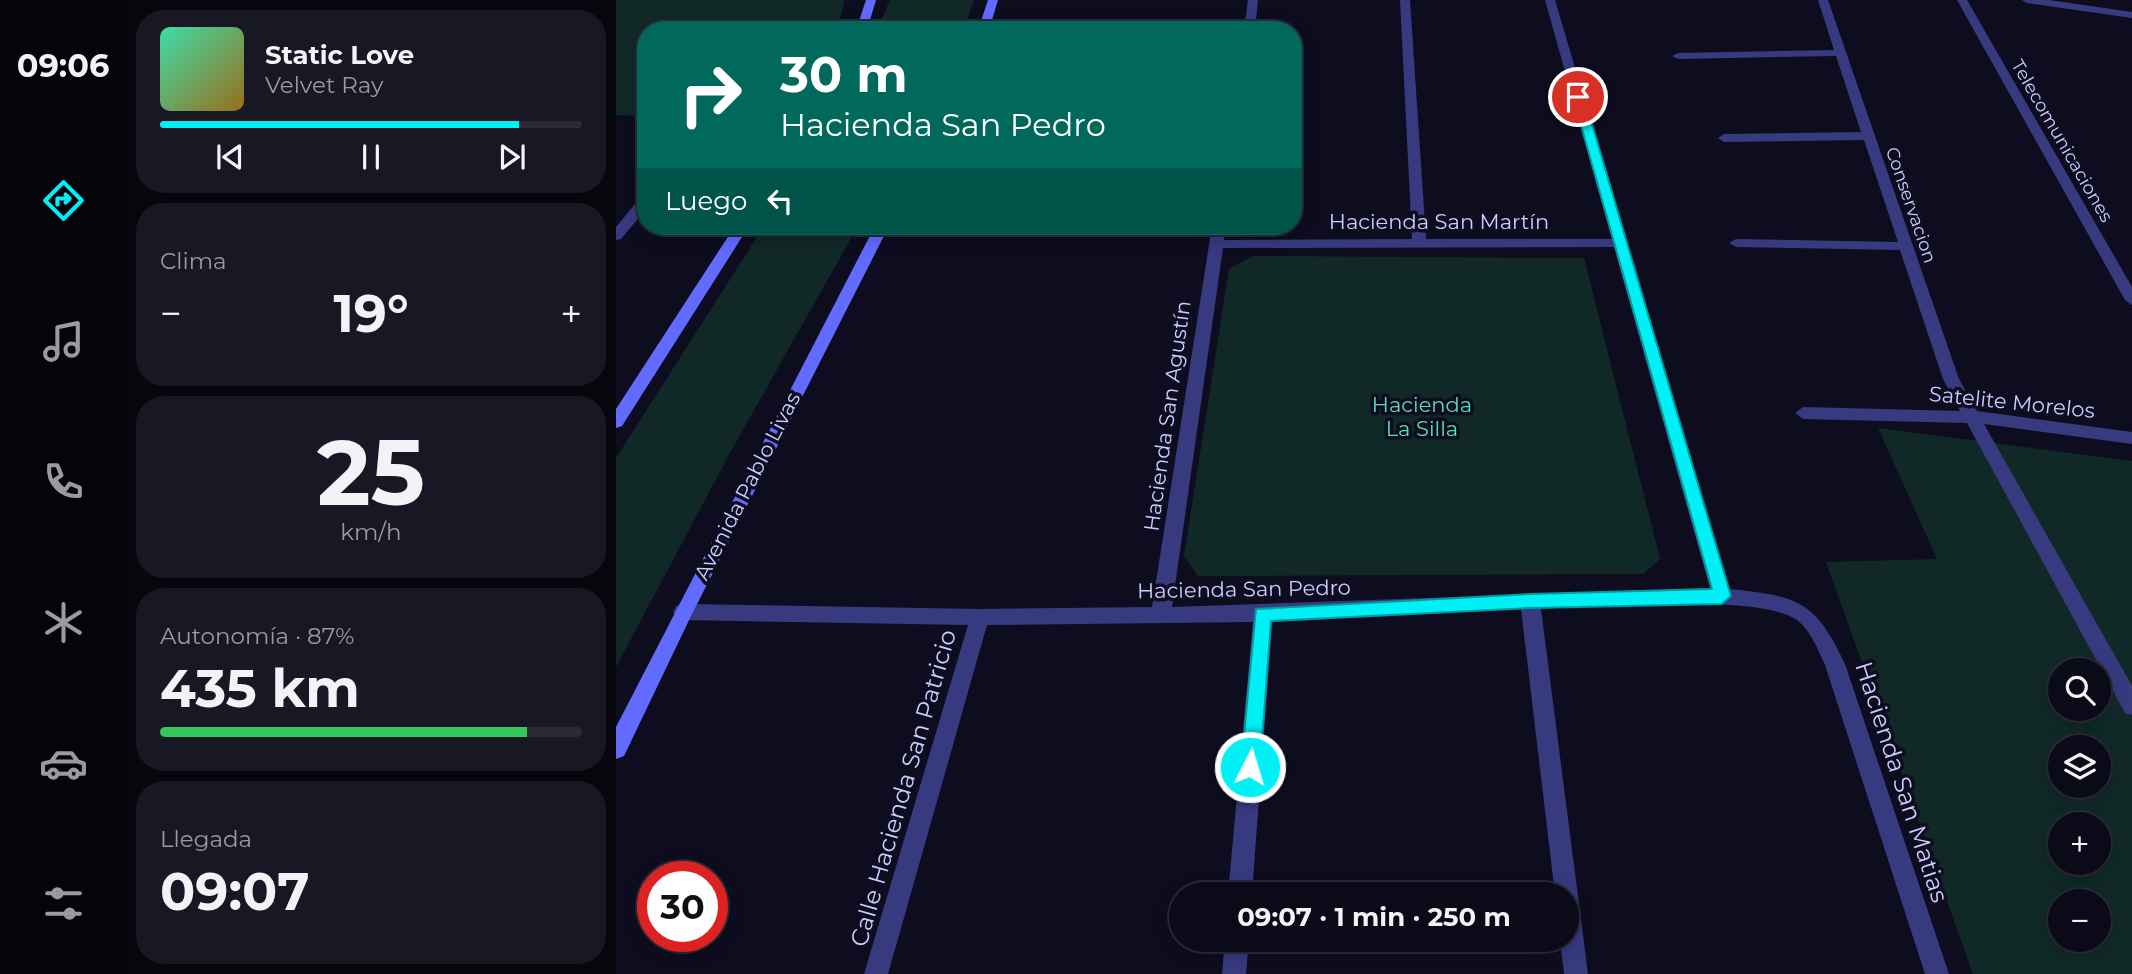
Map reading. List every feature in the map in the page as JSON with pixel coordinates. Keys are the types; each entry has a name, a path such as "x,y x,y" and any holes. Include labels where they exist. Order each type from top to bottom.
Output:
{"main road":[{"path":"864,21 871,0"},
{"path":"986,21 993,0"},
{"path":"616,422 736,235"},
{"name":"Avenida Pablo Livas","path":"616,749 683,611 877,235"}],"street":[{"path":"1250,21 1253,0"},
{"path":"1405,0 1419,241"},
{"path":"1550,0 1722,596"},
{"name":"Conservacion","path":"1823,0 1951,379 1975,417 2132,706"},
{"name":"Telecomunicaciones","path":"1962,0 2132,300"},
{"path":"2027,0 2132,15"},
{"path":"1678,56 1840,53"},
{"path":"1724,138 1867,136"},
{"path":"616,236 637,211"},
{"name":"Hacienda San Agustín","path":"1161,613 1218,235"},
{"name":"Hacienda San Martín","path":"1216,244 1419,241 1621,243"},
{"path":"1736,243 1906,246"},
{"name":"Satelite Morelos","path":"1803,413 1975,417 2132,438"},
{"name":"Hacienda San Pedro","path":"683,611 981,617 1263,614 1530,601 1722,596 1771,601 1803,614"},
{"path":"1530,601 1576,974"},
{"path":"1241,882 1263,614"},
{"name":"Hacienda San Matias","path":"1803,614 1815,626 1835,664 1937,974"},
{"name":"Calle Hacienda San Patricio","path":"876,974 981,617"},
{"path":"1234,974 1236,952"}],"green space":[{"path":"616,0 844,0 840,21 637,21 637,116 616,115"},
{"path":"890,0 974,0 966,21 881,21"},
{"path":"758,235 853,235 731,451 616,667 616,458"},
{"name":"Hacienda La Silla","path":"1253,256 1584,258 1660,559 1643,574 1198,576 1184,556 1229,269"},
{"path":"1878,428 2132,461 2132,974 1973,974 1826,562 1937,559"}],"route":[{"path":"1250,767 1263,614 1530,601 1722,596 1578,97"}]}
